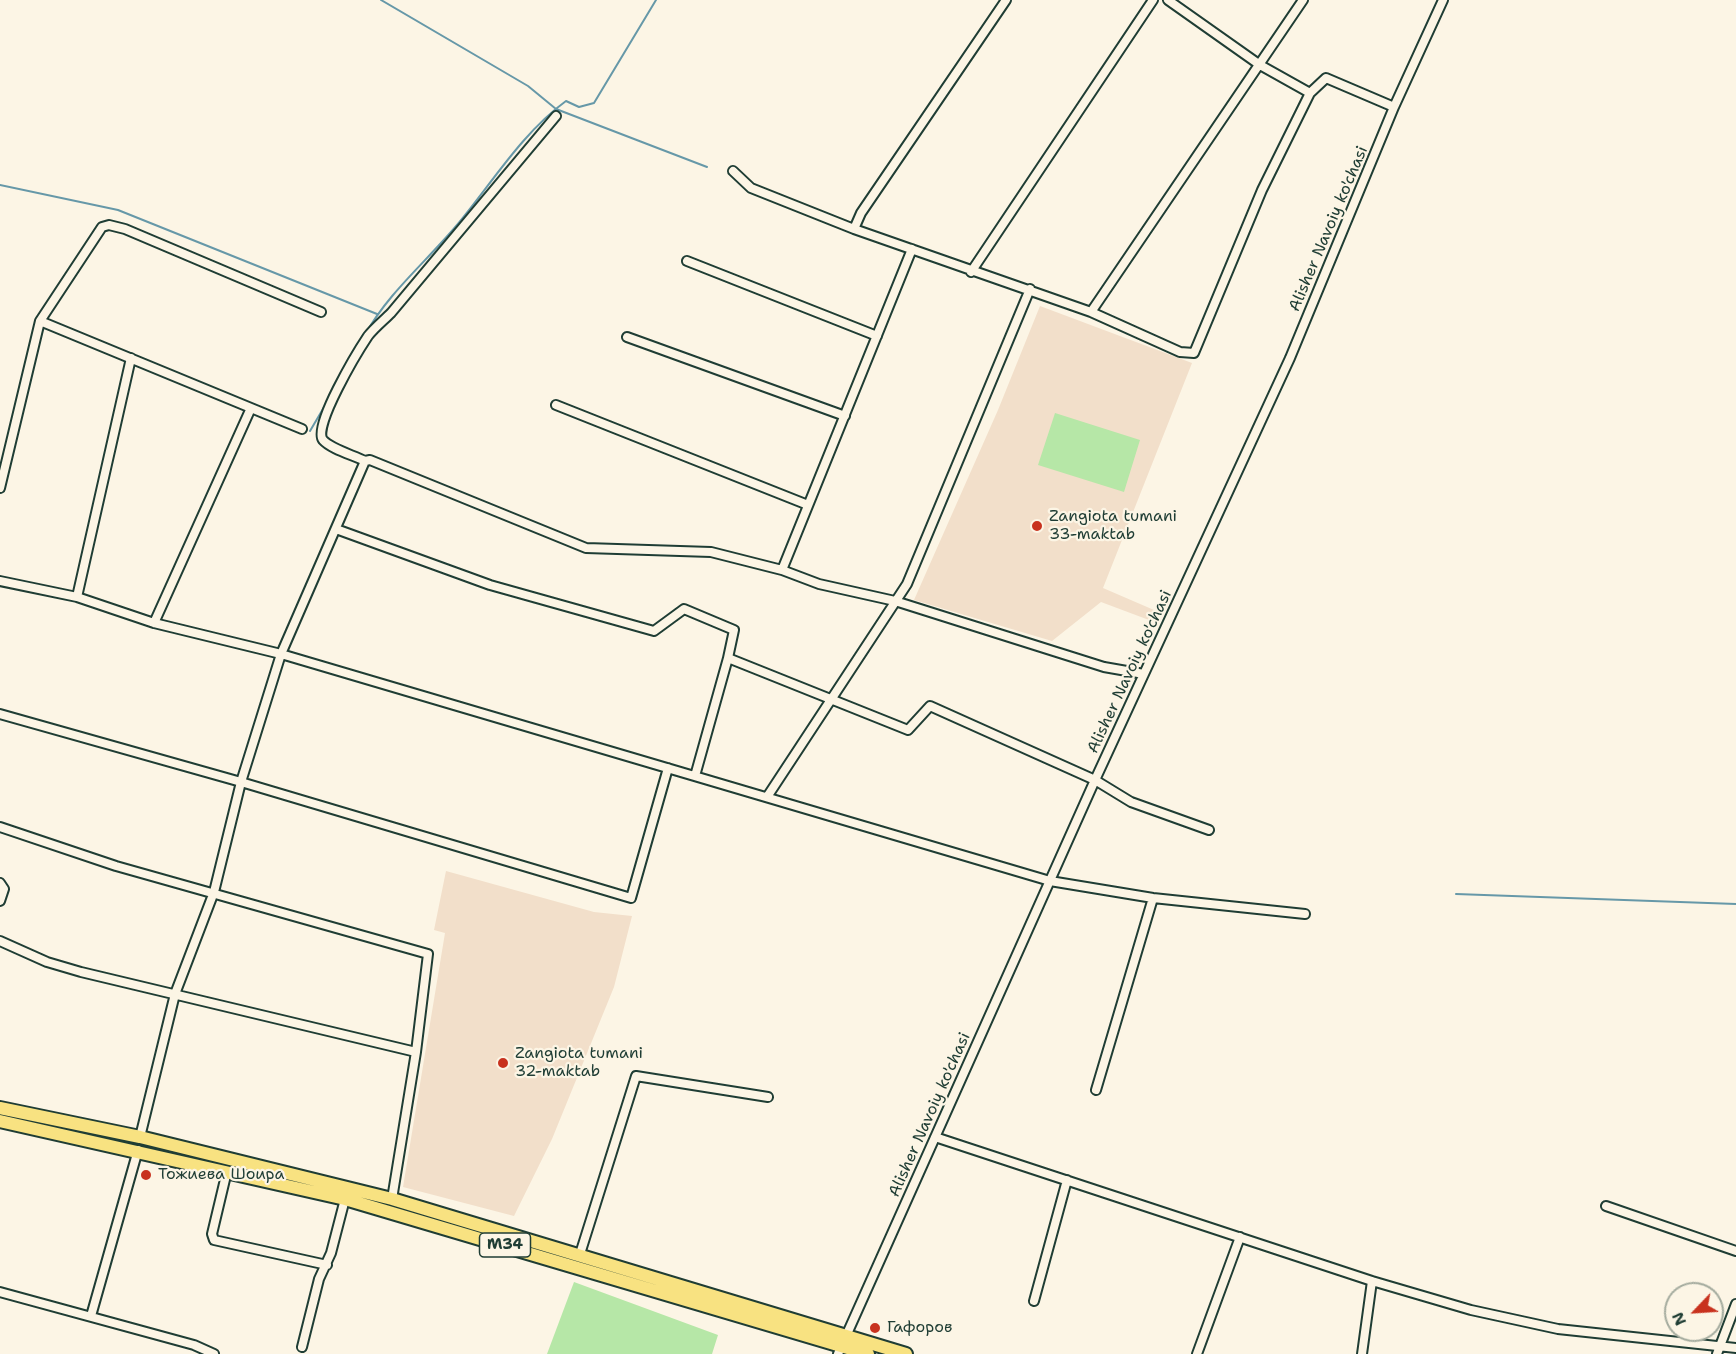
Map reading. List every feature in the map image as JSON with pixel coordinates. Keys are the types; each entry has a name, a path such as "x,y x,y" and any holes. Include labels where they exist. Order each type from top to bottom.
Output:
{"main road":[{"name":"M34","path":"0,1108 139,1144 227,1170 345,1199 841,1345 906,1354"},
{"name":"M34","path":"0,1121 139,1144 392,1199 580,1254 868,1354"}],"street":[{"path":"854,229 861,213 1006,0"},
{"path":"971,272 1153,0"},
{"path":"1168,0 1260,65 1310,93"},
{"path":"1091,312 1302,0"},
{"name":"Alisher Navoiy ko'chasi","path":"841,1345 1095,780 1290,358 1395,107 1443,0"},
{"path":"733,171 751,188 854,229 971,272 1030,289 1091,312 1180,352 1194,353 1262,189 1310,93 1326,78 1395,107"},
{"path":"556,116 391,313 369,335 321,424 320,434 324,441 365,461 370,460 586,548 711,552 782,570 819,584 895,601 1104,667 1144,674"},
{"path":"0,488 40,321 102,227 109,225 125,229 321,312"},
{"path":"782,570 912,249"},
{"path":"687,261 877,336"},
{"path":"767,797 907,584 1030,289"},
{"path":"40,321 302,429"},
{"path":"627,338 844,416"},
{"path":"77,597 131,358"},
{"path":"556,405 808,505"},
{"path":"154,623 251,408"},
{"path":"91,1316 139,1144 175,994 214,892 241,782 281,654 365,461"},
{"path":"336,529 490,585 654,631 684,609 734,630 695,776"},
{"path":"0,581 77,597 154,623 281,654 1050,881 1153,898 1305,914"},
{"path":"728,658 908,730 930,706 1095,780 1131,802 1209,830"},
{"path":"0,714 241,782 631,898 668,768"},
{"path":"0,827 116,866 428,954 416,1052 392,1199"},
{"path":"0,883 4,889 0,901"},
{"path":"1096,1090 1153,898"},
{"path":"0,941 47,962 81,972 416,1052"},
{"path":"580,1254 636,1076 768,1097"},
{"path":"935,1137 1372,1281 1471,1310 1558,1329 1719,1350 1736,1348"},
{"path":"227,1170 212,1234 214,1240 327,1265"},
{"path":"1034,1301 1067,1180"},
{"path":"302,1347 319,1279 327,1265 345,1199"},
{"path":"1606,1206 1736,1251"},
{"path":"1197,1354 1240,1237"},
{"path":"1362,1354 1372,1281"},
{"path":"0,1292 194,1345 214,1354"},
{"path":"1719,1350 1736,1304"}],"shaded area":[{"name":"Zangiota tumani 33-maktab","path":"1040,306 1192,363 1103,588 1154,610 1149,620 1101,602 1052,641 914,600 998,410"},
{"name":"Zangiota tumani 32-maktab","path":"446,871 594,912 632,916 614,987 552,1139 514,1216 403,1187 445,933 434,930"}],"green space":[{"path":"1055,413 1140,440 1124,492 1038,465"},
{"path":"574,1282 718,1335 712,1354 547,1354"}],"waterway":[{"path":"381,0 528,86 556,109 707,167"},
{"path":"365,335 396,291 457,225 535,128 566,101 579,107 594,103 656,0"},
{"path":"0,185 118,210 377,314"},
{"path":"310,431 330,397"},
{"path":"1456,894 1736,904"}],"place":[{"name":"Zangiota tumani 33-maktab","path":"1037,526"},
{"name":"Zangiota tumani 32-maktab","path":"503,1063"},
{"name":"Тожиева Шоира","path":"146,1175"},
{"name":"Гафоров","path":"875,1328"}]}
